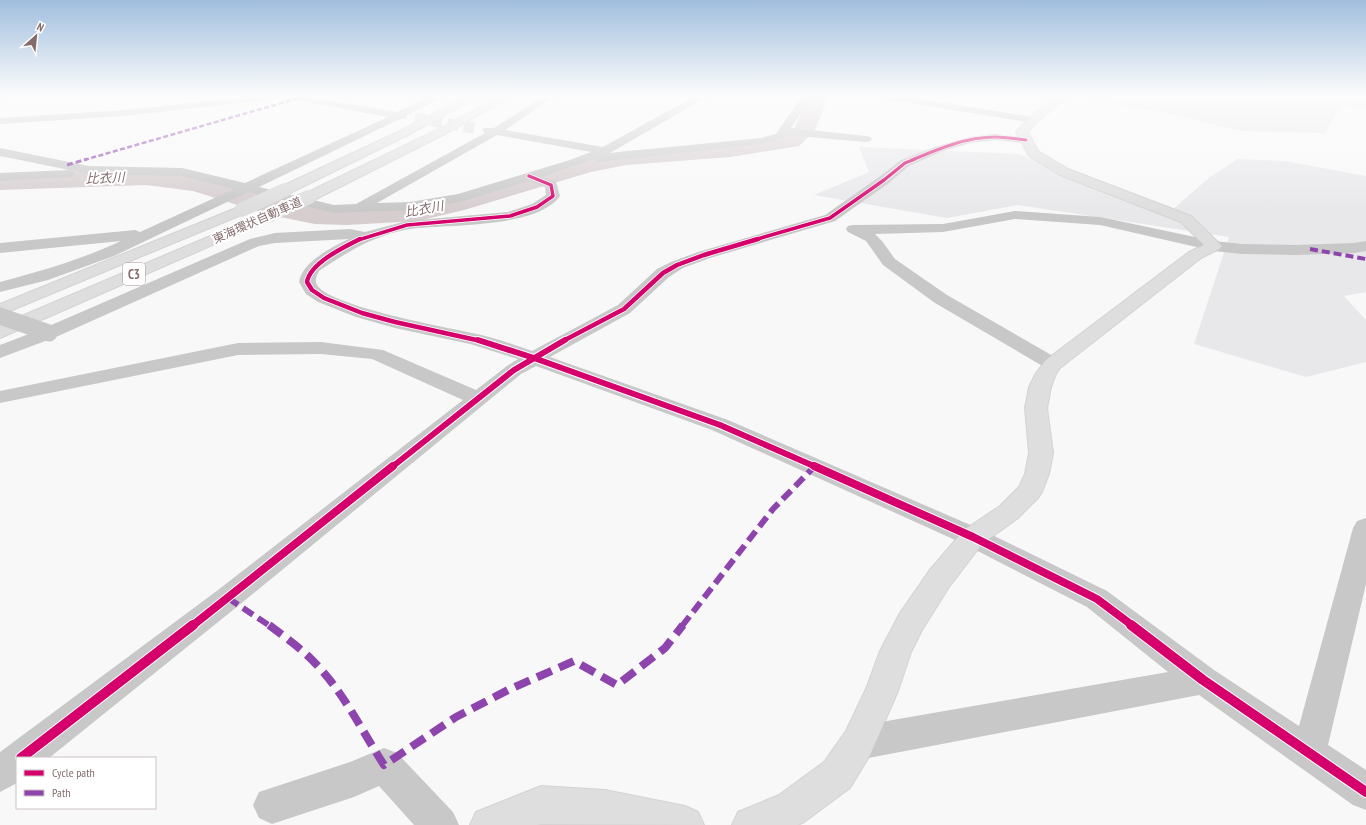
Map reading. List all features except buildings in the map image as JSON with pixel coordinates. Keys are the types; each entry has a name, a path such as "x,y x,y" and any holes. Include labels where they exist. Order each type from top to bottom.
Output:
{"main road":[{"name":"東海環状自動車道","path":"0,310 241,210 401,134"},
{"name":"東海環状自動車道","path":"0,332 309,197 436,134"},
{"path":"751,825 791,809 837,775 858,743 882,691 896,651 911,622 939,579 973,538 1009,512 1029,492 1037,474 1041,453 1036,408 1040,387 1046,373 1053,364 1195,255 1214,246 1186,219 1064,172 1033,153 1023,134"},
{"path":"489,825 541,805 605,809 685,825"}],"street":[{"path":"0,287 42,276 108,253 358,134"},
{"path":"357,208 490,134"},
{"path":"515,134 605,151"},
{"path":"0,177 108,171 147,170 182,172 334,209 410,206 460,198 582,160 605,151 634,134"},
{"path":"582,160 761,141 781,134"},
{"path":"815,134 866,140"},
{"path":"22,757 228,598 514,370 572,336 602,322 624,309 663,273 676,265 704,255 830,218 884,180 905,163 932,152 969,140 995,137 1026,140"},
{"path":"0,152 89,170 108,171"},
{"path":"528,176 551,185 553,196 537,207 510,216 408,225 365,237 344,248 313,268 308,275 308,282 312,290 324,298 362,313 395,322 475,339 534,358 720,425 973,538 1096,599 1203,680 1366,792"},
{"path":"855,230 943,228 1015,215 1100,221 1214,246 1242,249 1296,250 1354,248 1366,246"},
{"path":"830,218 855,230 877,244 888,262 934,295 1053,364"},
{"path":"0,248 152,233"},
{"path":"0,352 50,333 255,242 275,238 350,234 365,237"},
{"path":"0,316 50,333"},
{"path":"0,397 238,349 321,348 376,354 479,399"},
{"path":"1309,752 1366,528"},
{"path":"858,743 1203,680"},
{"path":"0,774 16,762"},
{"path":"272,805 354,779 384,765 440,825"}],"shaded area":[{"path":"859,147 1018,154 1171,211 1211,176 1238,159 1285,161 1366,176 1366,292 1344,296 1366,320 1366,362 1306,377 1194,344 1229,237 1018,205 947,218 814,195 869,172"}],"waterway":[{"name":"比衣川","path":"0,182 146,177 196,184 280,209 315,215 347,216 418,212 454,204 587,165 626,158 730,150 791,141 799,134"}],"marked path":[{"path":"67,165 173,134"},
{"path":"1310,249 1366,259"},
{"path":"228,598 285,637 316,664 335,687 384,765 456,717 508,690 574,661 617,685 665,648 773,509 814,467"}],"cycle path":[{"path":"22,757 228,598 514,370 572,336 624,309 663,273 677,265 704,255 830,218 884,180 905,163 939,149 969,140 995,137 1026,140"},
{"path":"529,176 551,185 553,196 537,207 510,216 407,225 365,237 344,247 313,268 308,275 307,282 312,290 324,298 362,313 395,322 475,339 534,358 720,425 973,537 1097,599 1203,680 1366,792"}]}
